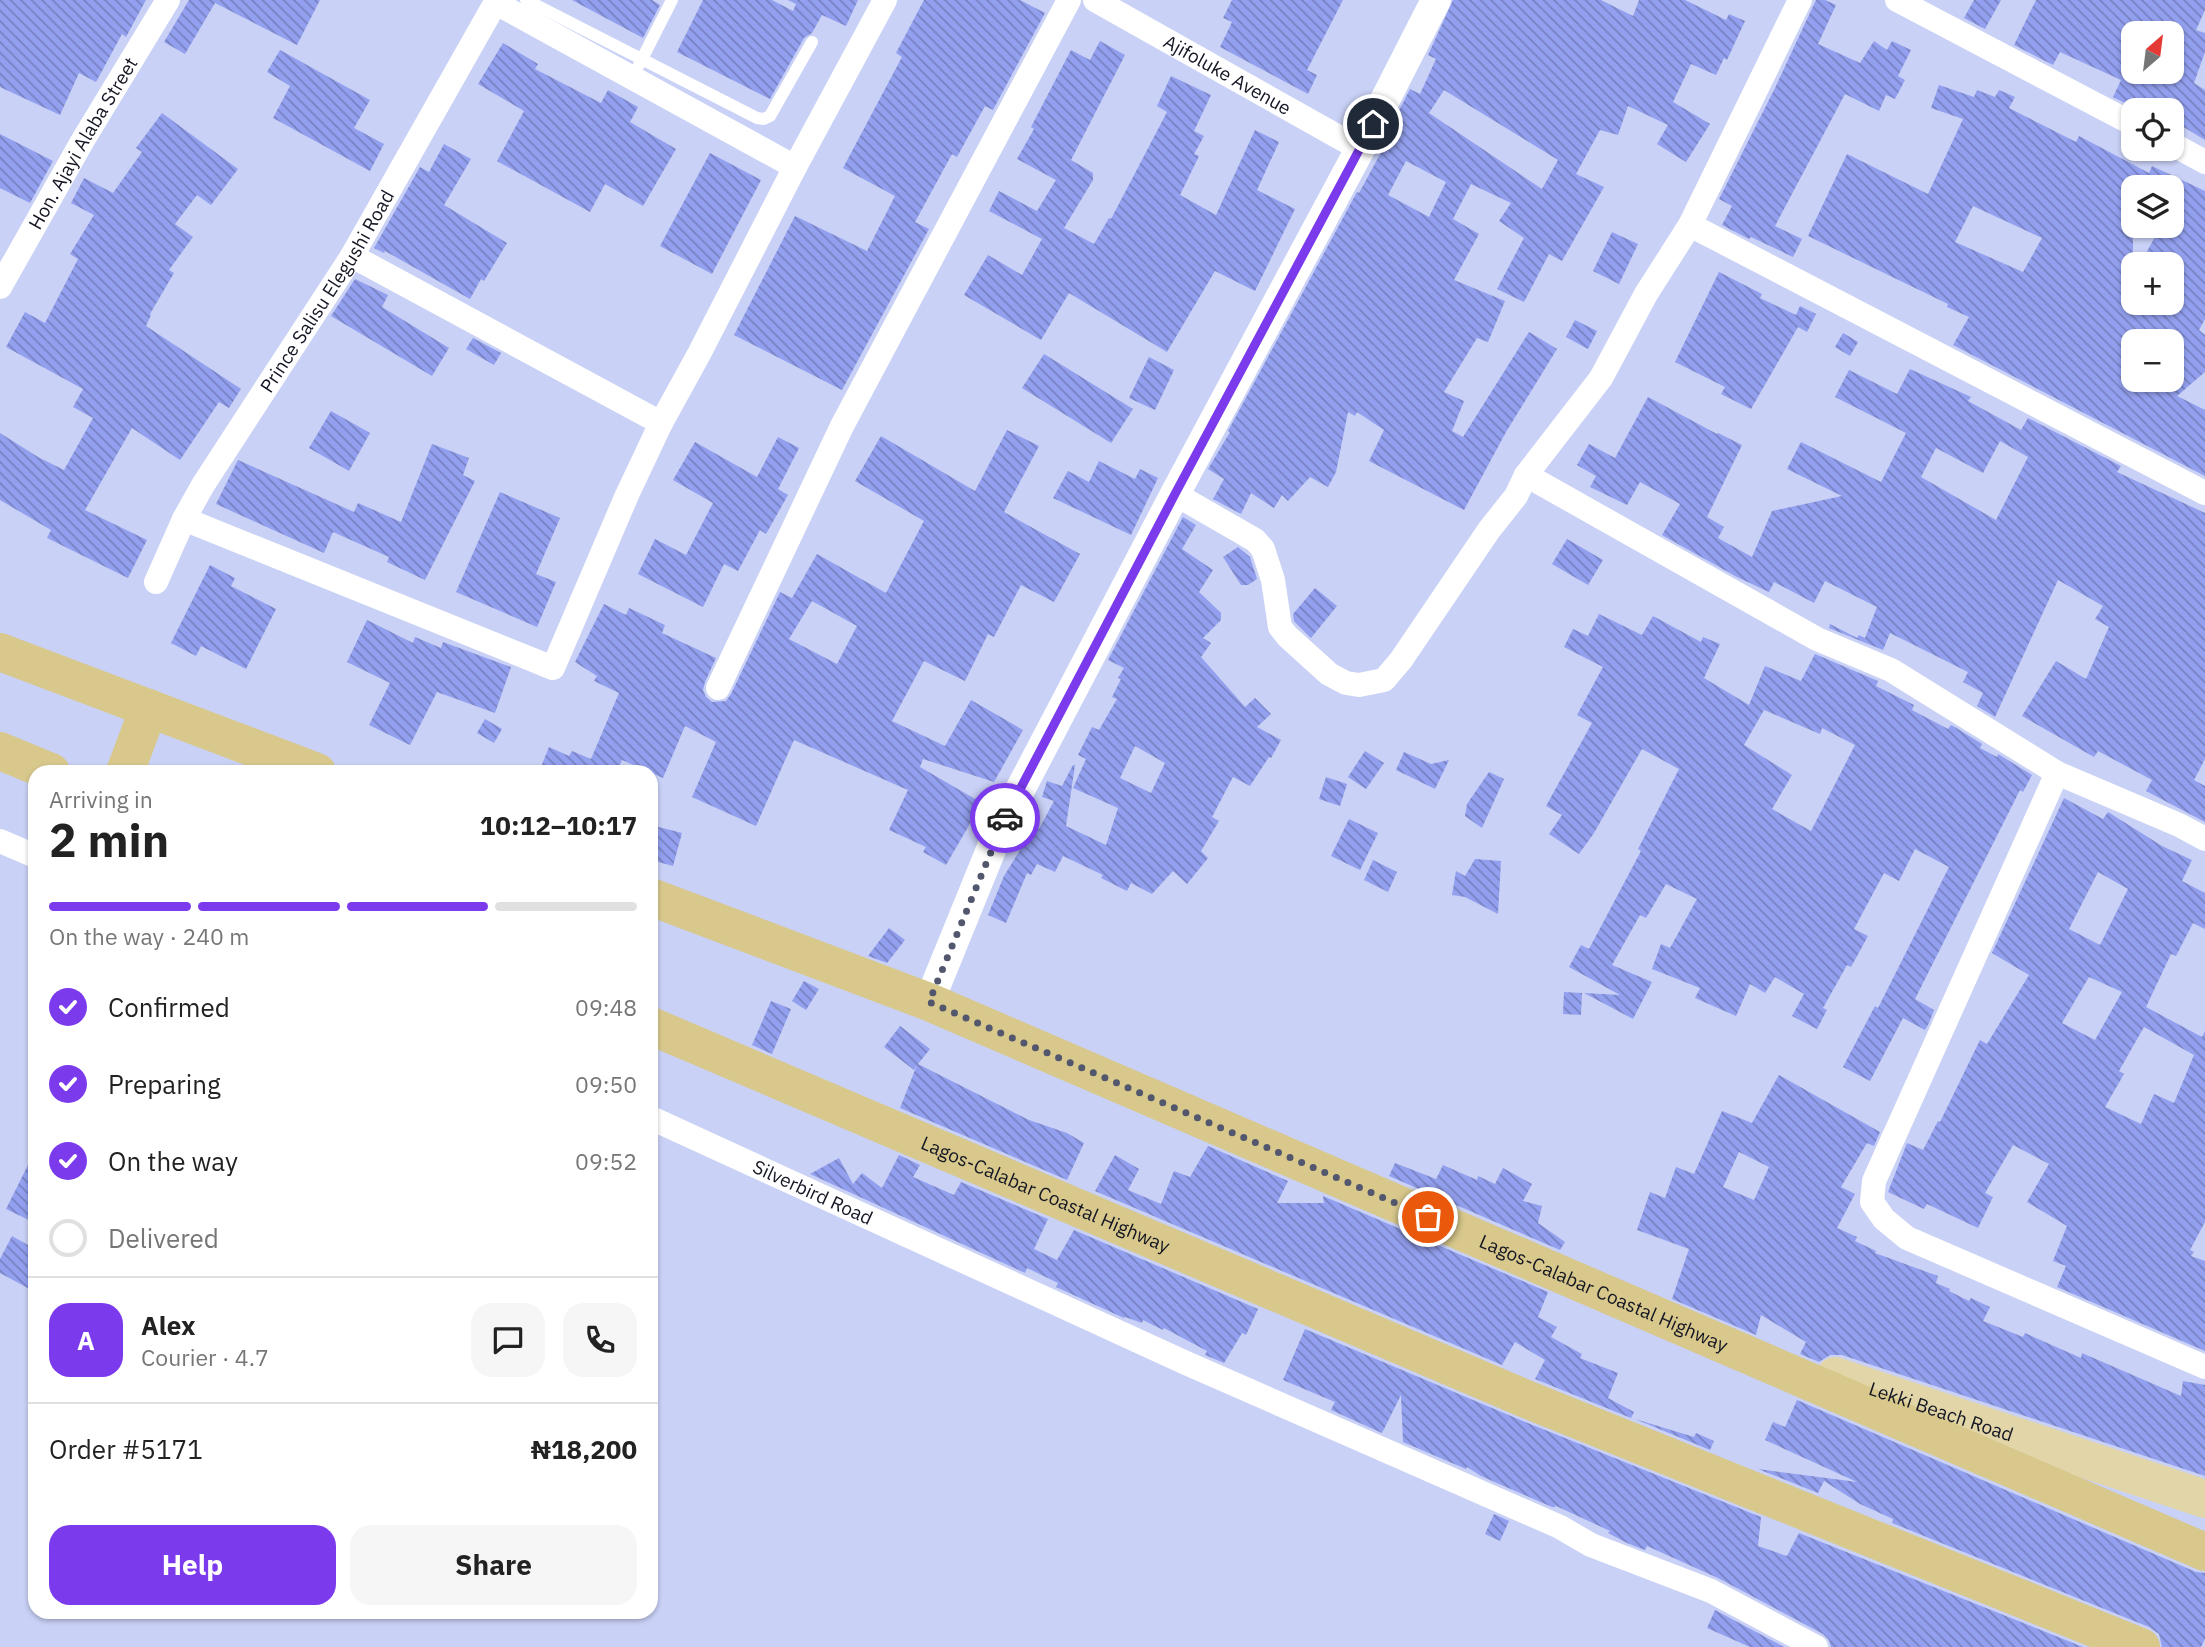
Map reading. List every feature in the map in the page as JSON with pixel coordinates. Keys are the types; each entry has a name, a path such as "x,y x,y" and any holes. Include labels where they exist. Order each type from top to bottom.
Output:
{"highway":[{"path":"0,652 299,765"},
{"path":"128,765 149,708"},
{"path":"0,751 34,765"},
{"name":"Lagos-Calabar Coastal Highway","path":"658,900 929,1002 2205,1552"},
{"name":"Lagos-Calabar Coastal Highway","path":"658,1029 1526,1399 2141,1647"}],"main road":[{"name":"Lekki Beach Road","path":"1677,1324 2205,1499"}],"street":[{"name":"Hon. Ajayi Alaba Street","path":"0,287 76,152 168,0"},
{"path":"184,519 553,668 626,495 661,423 885,0"},
{"path":"718,688 842,426 1069,0"},
{"name":"Ajifoluke Avenue","path":"1096,0 1360,149"},
{"path":"929,1002 999,830 1360,149 1436,0"},
{"path":"1175,494 1255,540 1263,549 1273,580 1280,627 1305,655 1329,674 1346,683 1359,685 1384,680 1516,496 1526,475 1601,378 1646,294 1690,225 1800,0"},
{"path":"1897,0 2121,118"},
{"path":"496,2 637,69 795,167"},
{"name":"Prince Salisu Elegushi Road","path":"156,582 184,519 210,474 352,256 496,2"},
{"path":"2184,151 2205,162"},
{"path":"1690,225 2205,493"},
{"path":"352,256 661,423"},
{"path":"1526,475 1817,639 1891,670 2057,773 2179,825 2205,839"},
{"path":"2057,773 1874,1181 1872,1202 1884,1219 1907,1238 2205,1367"},
{"path":"0,841 28,853"},
{"name":"Silverbird Road","path":"658,1121 1198,1369 1560,1527 1591,1545 1711,1591 1816,1647"}],"lane":[{"path":"526,0 637,69 757,118 770,116 813,42"},
{"path":"637,69 672,0"}],"building":[{"path":"0,0 146,0 126,37 122,34 96,82 79,73 60,115 0,87"},
{"path":"189,0 320,0 297,45 215,3 185,54 164,42"},
{"path":"572,0 652,0 660,5 643,38"},
{"path":"703,0 772,0 793,11 796,4 788,0 858,0 846,26 822,15 812,33 804,38 770,99 677,52"},
{"path":"924,0 1020,0 1045,13 993,110 985,106 957,157 952,154 915,222 929,229 842,390 734,335 795,216 867,251 895,196 843,168 902,57 896,53"},
{"path":"1232,0 1343,0 1307,70 1317,75 1308,94 1220,47 1232,22 1223,18"},
{"path":"1453,0 1601,0 1633,16 1639,0 1685,0 1726,20 1729,14 1745,21 1727,60 1724,58 1716,75 1691,64 1673,102 1710,124 1686,162 1657,144 1668,125 1628,106 1618,135 1600,130 1576,174 1604,187 1562,261 1549,254 1524,302 1497,289 1524,238 1499,221 1511,203 1471,184 1453,219 1479,234 1454,280 1505,301 1488,342 1477,338 1444,392 1464,401 1452,431 1463,437 1529,332 1557,349 1506,432 1464,510 1369,461 1384,430 1357,412 1355,416 1348,412 1336,472 1328,487 1310,477 1288,501 1282,495 1274,508 1251,493 1241,514 1213,499 1224,479 1208,469 1385,145 1382,144 1410,89 1420,94 1436,59 1428,55","holes":["1444,90 1558,160 1542,189 1429,113","1406,161 1446,182 1429,217 1388,195"]},
{"path":"1816,0 1825,0 1836,5 1818,44 1860,63 1874,41 1887,50 1892,41 1911,50 1898,76 1905,80 1895,99 1886,95 1879,111 1845,94 1775,226 1802,239 1793,257 1722,225 1732,206 1719,199"},
{"path":"1974,0 2001,0 1985,29 1964,18"},
{"path":"2036,0 2205,0 2205,10 2196,30 2205,33 2205,52 2194,83 2205,90 2205,140 2184,127 2184,98 2121,98 2121,101 2113,97 2121,80 2060,52 2053,65 2014,45"},
{"path":"1100,41 1125,55 1071,160 1093,173 1093,180 1064,228 1094,244 1109,218 1111,219 1167,112 1157,106 1171,76 1211,95 1194,131 1204,136 1194,154 1199,156 1180,195 1216,215 1255,130 1279,142 1257,190 1295,209 1255,291 1215,271 1167,352 1069,293 1041,340 964,295 988,255 1022,275 1042,239 989,211 999,191 1037,211 1056,180 1017,159 1071,50 1090,60"},
{"path":"503,43 538,64 535,69 601,103 608,90 638,107 630,122 676,149 643,206 605,184 590,212 497,161 524,111 478,84"},
{"path":"280,50 370,100 354,128 384,144 370,171 273,118 290,86 267,72"},
{"path":"1939,85 1974,97 1977,90 1995,97 1999,90 2015,97 2009,108 2076,142 2079,136 2121,158 2121,161 2149,173 2152,166 2171,175 2121,175 2121,238 2133,238 2133,252 2121,252 2121,315 2184,315 2184,252 2147,252 2154,238 2184,238 2184,181 2205,191 2205,319 2199,330 2205,335 2205,372 2184,390 2184,329 2121,329 2121,392 2182,392 2177,396 2205,410 2205,476 1953,345 1969,317 1947,307 1948,304 1808,236 1847,154 1928,194 1963,119 1931,108","holes":["1973,206 2042,238 2023,272 1955,242"]},
{"path":"162,113 238,169 211,205 197,195 175,224 193,237 169,270 174,273 146,326 241,389 229,408 219,402 180,460 132,428 85,510 147,540 128,578 47,538 51,530 0,500 0,433 64,470 93,418 73,407 83,389 6,347 25,312 45,323 78,259 70,254 94,215 71,203 84,178 113,193 142,152 136,148"},
{"path":"0,134 53,161 30,203 0,188"},
{"path":"444,144 471,159 444,205 507,243 470,299 385,251 384,253 374,248 420,167 429,172"},
{"path":"710,153 761,180 712,274 660,246"},
{"path":"1612,232 1638,244 1619,284 1593,271"},
{"path":"1719,272 1762,294 1760,298 1796,315 1800,306 1816,314 1807,332 1798,327 1751,409 1721,394 1725,387 1675,362"},
{"path":"355,279 388,295 382,307 449,348 432,376 331,316"},
{"path":"1575,320 1597,331 1588,349 1566,337"},
{"path":"1843,333 1858,342 1850,356 1835,347"},
{"path":"473,338 501,353 494,365 466,349"},
{"path":"1044,354 1133,409 1111,443 1022,388"},
{"path":"1149,357 1174,370 1155,410 1129,398"},
{"path":"1910,369 1971,397 1968,401 2021,430 2028,418 2121,466 2117,472 2205,513 2205,759 2194,780 2205,786 2205,822 2146,791 2152,780 2098,751 2094,757 2022,716 2056,661 2086,679 2109,627 2095,619 2103,606 2058,580 1995,717 1977,706 1983,693 1963,682 1968,672 1890,633 1883,650 1829,628 1830,624 1857,638 1859,635 1865,638 1877,607 1825,581 1814,603 1774,582 1769,592 1737,577 1662,535 1680,504 1640,482 1627,505 1590,487 1596,476 1577,465 1589,444 1615,458 1648,397 1742,445 1707,517 1724,527 1718,538 1752,557 1772,511 1842,496 1787,469 1801,442 1881,482 1906,433 1835,397 1849,370 1897,394","holes":["2000,441 2028,457 1996,520 1921,477 1936,448 1983,473"]},
{"path":"331,411 370,433 349,471 309,448"},
{"path":"1007,430 1039,446 1004,512 1080,554 1054,602 1021,585 994,637 988,634 965,681 924,661 892,721 945,746 971,700 1023,730 994,782 923,759 920,767 982,803 946,865 923,852 926,847 889,830 908,790 794,740 756,826 692,797 716,742 685,726 663,778 658,776 658,765 633,765 622,760 620,765 542,765 549,747 569,756 572,751 591,759 619,693 594,681 597,676 575,662 604,604 626,615 629,608 665,625 662,633 716,658 703,690 712,702 726,701 731,694 780,592 792,598 817,554 886,593 924,521 855,481 881,436 975,491","holes":["812,601 857,626 837,664 789,639"]},
{"path":"778,437 799,448 778,489 788,495 766,534 760,530 738,571 724,564 703,607 638,574 655,539 686,555 713,503 673,480 695,442 757,477"},
{"path":"432,444 469,458 463,475 475,481 425,580 387,562 389,557 333,532 324,553 216,504 238,460 354,512 358,503 401,522"},
{"path":"1099,461 1135,479 1140,469 1158,478 1131,535 1053,498 1068,471 1089,482"},
{"path":"500,492 560,518 536,574 556,582 537,627 456,592"},
{"path":"1183,517 1196,525 1182,549 1213,570 1199,592 1221,613 1221,620 1203,638 1211,643 1201,657 1245,707 1255,698 1271,714 1257,727 1281,740 1250,786 1233,777 1212,817 1219,821 1201,851 1208,858 1187,884 1173,871 1152,894 1131,883 1127,891 1101,878 1103,875 1063,856 1055,872 1037,864 1031,875 1027,873 1006,923 988,915 1004,876 1034,827 1039,829 1054,801 1042,797 1047,781 1062,786 1075,765 1066,826 1106,845 1118,808 1073,788 1086,759 1078,755 1092,727 1099,730 1117,699 1112,697 1124,668 1108,660","holes":["1135,746 1165,763 1151,793 1120,778"]},
{"path":"1567,539 1603,560 1588,585 1552,564"},
{"path":"1238,547 1250,557 1257,579 1248,585 1241,585 1223,557"},
{"path":"210,565 235,578 231,586 276,609 246,669 201,646 196,656 171,643"},
{"path":"1315,588 1337,606 1311,638 1294,621 1293,614"},
{"path":"1599,614 1642,635 1653,616 1701,642 1703,637 1720,644 1704,678 1749,705 1765,666 1801,681 1815,654 1878,681 1876,686 1914,705 1912,710 1948,729 1951,725 1982,744 1980,748 1997,757 1998,754 2032,775 2023,792 2020,790 1915,999 1934,1010 1929,1023 1925,1030 1903,1018 1870,1081 1843,1067 1875,1006 1878,1008 1949,867 1915,849 1899,881 1884,873 1854,929 1868,936 1851,967 1847,965 1823,1008 1827,1010 1817,1029 1792,1016 1804,994 1775,977 1765,993 1750,984 1736,1016 1695,998 1700,988 1652,969 1661,944 1670,948 1697,899 1666,884 1646,918 1640,915 1612,965 1652,982 1633,1019 1584,993 1620,995 1569,967 1581,945 1589,949 1641,851 1638,849 1679,769 1642,749 1579,854 1549,834 1562,815 1546,806 1592,723 1577,715 1603,667 1564,647 1573,629 1588,636","holes":["1764,710 1820,734 1822,728 1855,745 1811,831 1772,809 1792,775 1744,745"]},
{"path":"367,620 413,643 415,637 441,648 443,642 511,667 495,713 437,692 410,745 369,725 390,683 347,662"},
{"path":"485,719 502,729 494,743 477,733"},
{"path":"1365,751 1384,763 1366,789 1348,777"},
{"path":"1404,752 1431,764 1449,760 1435,789 1396,770"},
{"path":"1489,772 1504,779 1482,828 1465,816 1467,804"},
{"path":"1326,777 1347,784 1340,806 1319,799"},
{"path":"2064,798 2103,819 2108,812 2162,846 2192,860 2182,881 2205,893 2205,929 2193,923 2176,956 2171,954 2146,1007 2202,1037 2205,1031 2205,1222 2190,1250 2194,1252 2191,1256 2205,1261 2205,1351 2057,1287 2066,1266 2053,1261 2067,1226 2027,1202 2049,1164 2013,1145 1985,1193 1993,1197 1978,1228 1927,1204 1924,1209 1888,1192 1907,1143 1923,1150 1938,1121 1940,1122 1980,1040 1987,1044 2029,975 1992,953","holes":["2098,872 2128,889 2100,945 2069,929","2089,977 2122,992 2095,1040 2062,1023","2144,1027 2194,1055 2174,1103 2154,1094 2141,1124 2105,1107 2124,1074 2119,1071"]},
{"path":"1349,819 1378,833 1360,870 1331,856"},
{"path":"658,827 682,833 673,866 658,862"},
{"path":"1475,859 1501,861 1498,914 1465,897 1452,895 1456,871 1465,876"},
{"path":"1373,860 1397,872 1388,892 1364,880"},
{"path":"889,928 905,940 887,963 868,956"},
{"path":"804,981 819,989 806,1010 792,1001"},
{"path":"1564,992 1582,993 1581,1015 1563,1014"},
{"path":"771,1001 791,1009 772,1054 752,1045"},
{"path":"900,1026 930,1049 918,1064 1029,1120 1067,1133 1084,1143 1067,1180 900,1108 917,1065 914,1070 884,1047"},
{"path":"1779,1075 1880,1132 1874,1146 1867,1143 1841,1187 1855,1194 1837,1228 1857,1237 1855,1241 1876,1251 1875,1253 1938,1276 1936,1283 1950,1289 1949,1291 1990,1307 1983,1321 2023,1337 2025,1333 2081,1358 2082,1353 2181,1396 2183,1381 2205,1385 2205,1476 1842,1355 1830,1355 1819,1362 1800,1354 1806,1342 1761,1315 1756,1335 1672,1299 1689,1249 1637,1230 1650,1192 1665,1198 1676,1167 1694,1174 1722,1111 1752,1123","holes":["1739,1152 1769,1167 1754,1200 1723,1187"]},
{"path":"1208,1146 1288,1181 1277,1203 1324,1203 1323,1196 1548,1292 1538,1317 1557,1327 1551,1337 1582,1354 1580,1358 1618,1373 1608,1398 1634,1412 1631,1418 1535,1379 1545,1360 1515,1342 1502,1365 1095,1191 1115,1155 1139,1169 1128,1190 1161,1204 1174,1171 1190,1177"},
{"path":"899,1155 920,1165 913,1177 954,1195 961,1182 1048,1219 1034,1249 1057,1260 1074,1230 1258,1309 1246,1335 1242,1333 1224,1363 1205,1355 1207,1351 1164,1328 1163,1330 1143,1320 1142,1323 1124,1318 1056,1287 1058,1283 1027,1268 1025,1273 810,1174 839,1158 853,1184 862,1173 882,1188"},
{"path":"1395,1163 1436,1179 1443,1165 1477,1180 1478,1176 1495,1184 1503,1168 1532,1184 1523,1201 1542,1206 1538,1223 1565,1242 1560,1250 1389,1176"},
{"path":"28,1165 28,1220 6,1209"},
{"path":"12,1236 28,1245 28,1288 0,1273 0,1259"},
{"path":"1305,1329 1761,1517 1758,1546 1787,1556 1799,1533 2083,1647 1831,1647 1823,1634 1718,1578 1647,1546 1645,1550 1627,1543 1608,1533 1610,1531 1554,1505 1556,1507 1403,1442 1401,1395 1382,1433 1331,1410 1335,1402 1283,1380"},
{"path":"1797,1400 2196,1572 2205,1573 2205,1639 2201,1647 2162,1647 2159,1634 2149,1627 1892,1523 1893,1519 1860,1504 1824,1481 1818,1493 1758,1469 1857,1482 1765,1440 1773,1422 1785,1427"},
{"path":"1635,1419 1694,1437 1696,1433 1714,1441 1710,1450"},
{"path":"1494,1514 1509,1521 1500,1541 1485,1534"},
{"path":"1715,1610 1784,1647 1750,1647 1707,1628"}],"way so far":[{"path":"1005,818 929,1002 1428,1217"}],"route":[{"path":"1005,818 1373,124"}]}
